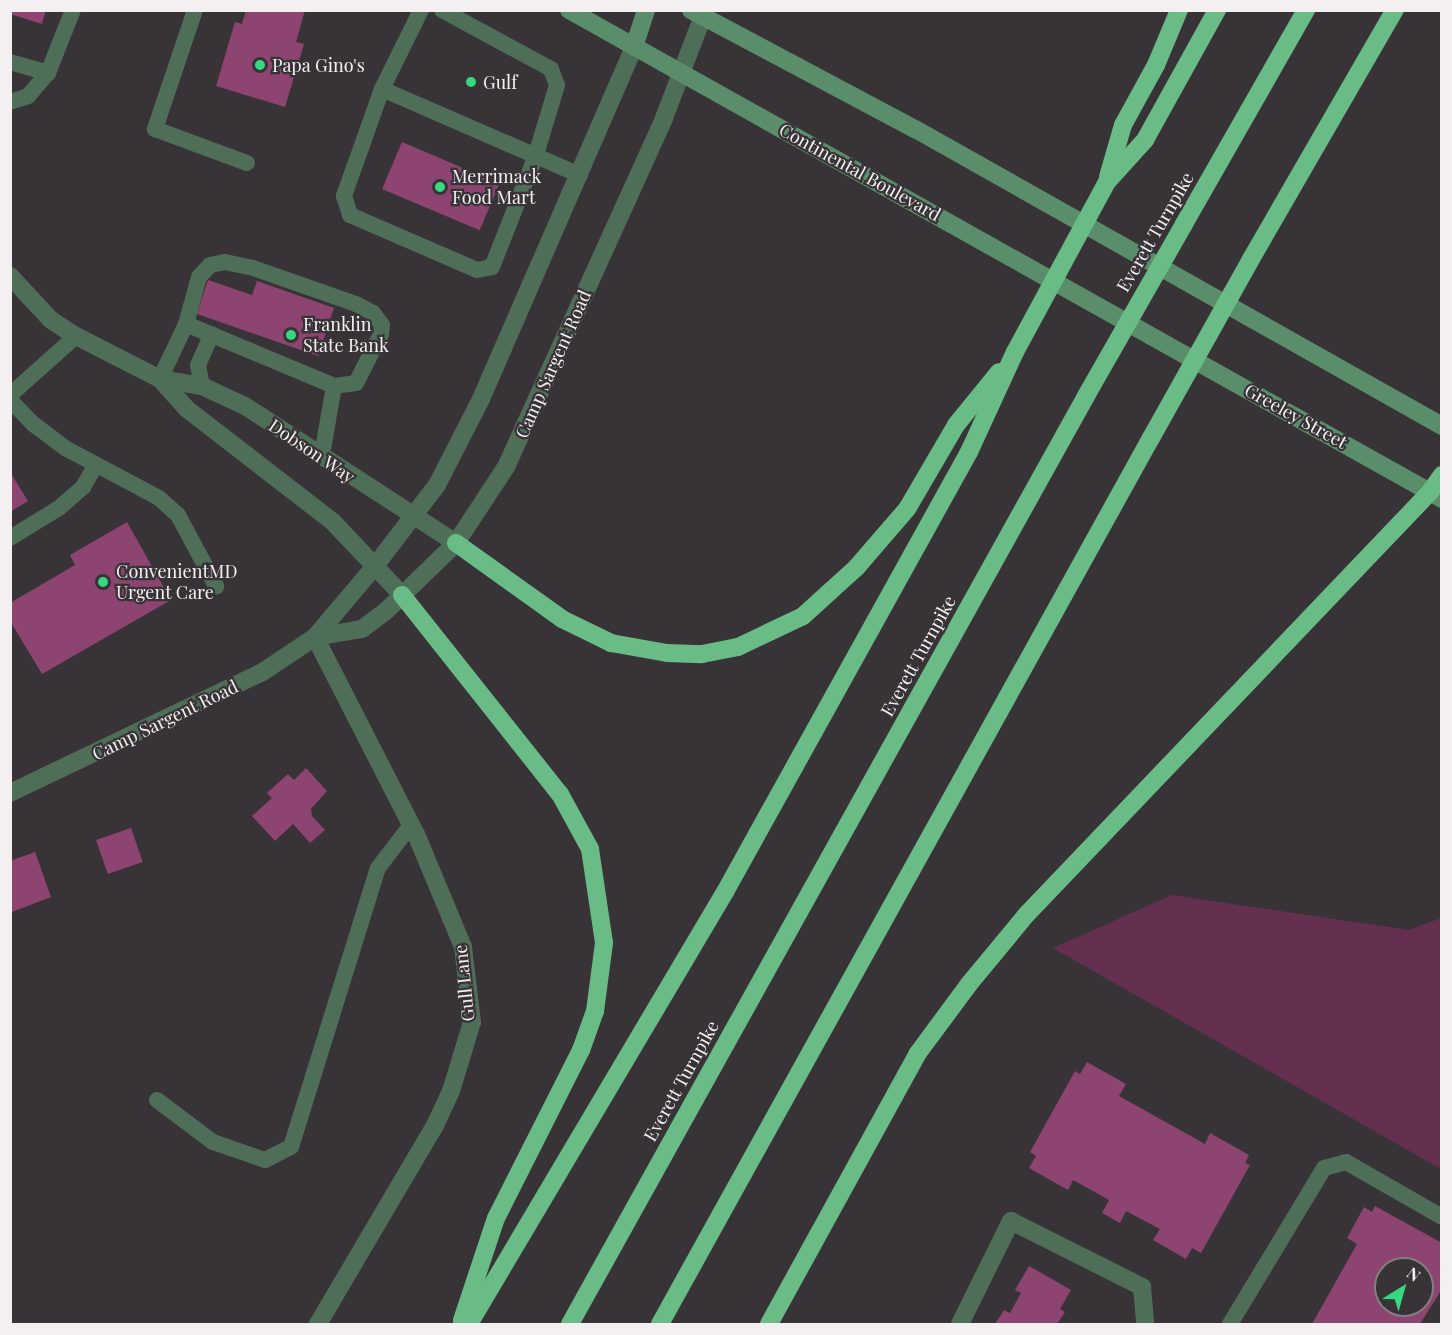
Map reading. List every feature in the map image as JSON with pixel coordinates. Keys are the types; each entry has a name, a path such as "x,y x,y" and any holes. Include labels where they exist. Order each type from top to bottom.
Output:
{"highway":[{"path":"468,1324 731,881 969,452 1015,352 1107,182 1123,124 1156,64 1179,10"},
{"path":"1107,182 1145,140 1217,10"},
{"name":"Everett Turnpike","path":"570,1324 1086,396 1306,10"},
{"path":"660,1324 1251,259 1395,10"},
{"path":"456,543 562,619 611,642 666,653 702,654 738,647 803,616 856,568 907,509 956,425 1015,352"},
{"path":"769,1324 918,1053 969,984 1027,914 1436,495 1442,475"},
{"path":"402,595 560,794 590,849 604,943 595,1011 581,1050 496,1218 461,1324"}],"main road":[{"name":"Continental Boulevard","path":"569,10 1150,334"},
{"path":"634,47 646,10"},
{"path":"700,12 917,130 1442,426"},
{"name":"Greeley Street","path":"1150,334 1436,495"}],"street":[{"name":"Camp Sargent Road","path":"315,637 362,629 402,595 456,543 506,467 683,72 700,12"},
{"name":"Camp Sargent Road","path":"10,793 211,699 315,637 375,566 437,485 481,399 634,47"},
{"name":"Dobson Way","path":"10,276 51,320 76,336 160,379 202,387 245,406 456,543"},
{"name":"Dobson Way","path":"160,379 187,409 333,522 402,595"},
{"name":"Gull Lane","path":"315,637 347,694 411,825 463,947 472,1022 451,1091 434,1127 318,1324"},
{"path":"960,1324 1011,1221 1142,1287 1145,1324"}],"lane":[{"path":"10,102 28,96 48,73 74,10"},
{"path":"195,10 155,129 248,163"},
{"path":"422,10 382,89 344,196 350,215 477,270 492,267 535,158 557,85 551,69 442,10"},
{"path":"10,62 48,73"},
{"path":"382,89 535,158 580,175"},
{"path":"160,379 186,324 200,277 210,265 225,262 356,304 373,313 382,326 381,334 357,383 334,386 186,324"},
{"path":"202,387 198,365 212,334"},
{"path":"10,395 76,336"},
{"path":"322,455 334,386"},
{"path":"10,400 32,423 96,466 159,498 177,515 216,586"},
{"path":"10,538 59,508 83,487 96,466"},
{"path":"157,1100 213,1142 244,1153 265,1160 291,1147 378,868 411,825"},
{"path":"1230,1324 1324,1168 1346,1162 1442,1217"}],"shaded area":[{"path":"1172,895 1409,930 1441,918 1441,1169 1053,948"}],"building":[{"path":"10,10 46,10 42,24 10,14"},
{"name":"Papa Gino's","path":"246,10 305,10 296,42 304,44 285,107 216,86 235,22 242,24"},
{"name":"Merrimack Food Mart","path":"402,142 500,183 480,230 382,189"},
{"name":"Franklin State Bank","path":"208,280 252,295 257,281 334,308 318,356 197,314"},
{"path":"10,472 28,501 10,512"},
{"name":"ConvenientMD Urgent Care","path":"127,522 171,600 42,674 10,621 10,603 75,565 70,555"},
{"path":"306,768 327,791 311,809 312,816 325,830 310,843 293,824 275,841 252,816 272,798 267,793 288,774 294,780"},
{"path":"131,828 143,862 108,874 96,840"},
{"path":"35,852 51,897 12,912 10,861"},
{"path":"1087,1062 1126,1084 1119,1096 1205,1144 1210,1133 1249,1155 1245,1163 1250,1165 1201,1253 1192,1248 1186,1259 1153,1240 1160,1229 1126,1211 1120,1223 1102,1213 1109,1200 1073,1180 1068,1190 1029,1168 1036,1156 1030,1152 1075,1071 1080,1074"},
{"path":"1375,1206 1442,1243 1442,1289 1434,1302 1434,1257 1374,1257 1374,1317 1424,1317 1420,1324 1312,1324 1357,1244 1347,1238 1364,1207 1372,1212"},
{"path":"1029,1266 1071,1290 1060,1309 1065,1312 1057,1324 995,1324 1004,1310 1010,1313 1021,1293 1015,1290"}],"place":[{"name":"Papa Gino's","path":"260,65"},
{"name":"Gulf","path":"471,82"},
{"name":"Merrimack Food Mart","path":"440,187"},
{"name":"Franklin State Bank","path":"291,335"},
{"name":"ConvenientMD Urgent Care","path":"103,582"}]}
